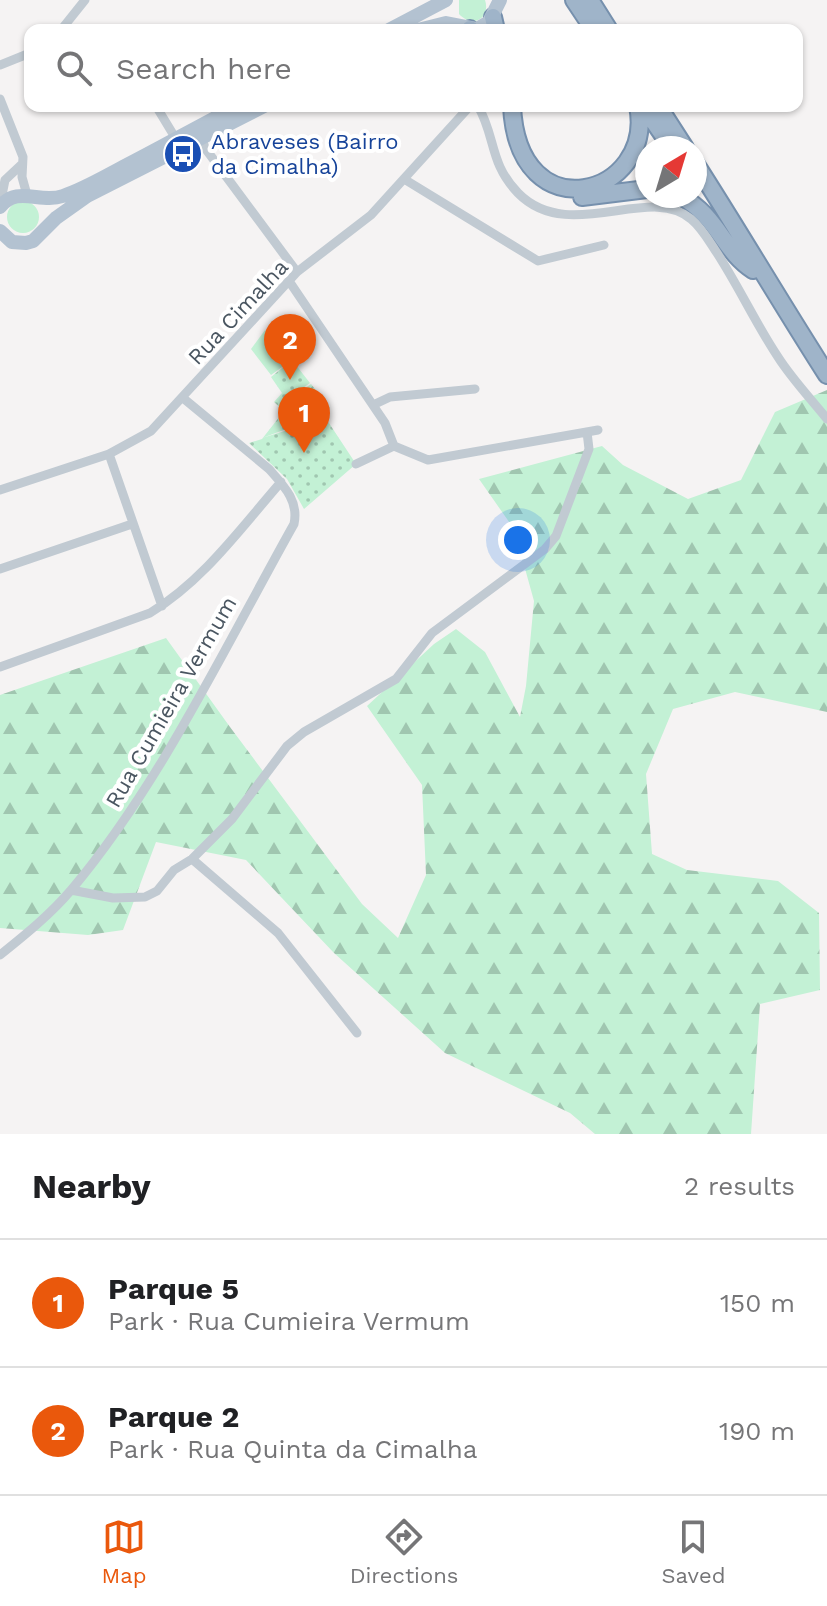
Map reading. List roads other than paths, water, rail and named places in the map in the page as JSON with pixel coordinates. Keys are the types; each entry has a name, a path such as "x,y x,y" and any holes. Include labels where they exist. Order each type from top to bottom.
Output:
{"highway":[{"path":"574,0 590,24"},
{"path":"590,0 605,24"},
{"path":"505,112 507,140 512,157 528,179 539,187 566,198 635,190"},
{"path":"513,112 516,135 529,165 543,179 573,189 611,178 626,163 635,147 640,112"},
{"path":"645,112 663,136"},
{"path":"662,112 677,136"},
{"path":"707,182 751,250 760,275"},
{"path":"707,200 827,375"},
{"path":"696,208 711,219 741,263 760,275"}],"main road":[{"path":"401,24 448,0 450,11 461,24"},
{"path":"0,206 12,196 61,197 227,112"},
{"path":"0,246 33,241 56,218 87,196 253,112"},
{"path":"31,197 44,209 46,224 43,231"},
{"path":"0,231 19,244"}],"street":[{"path":"66,24 83,1"},
{"path":"0,65 24,55"},
{"path":"0,99 23,157 21,165 31,197"},
{"path":"160,112 176,139"},
{"name":"Rua Cimalha","path":"0,490 109,454 151,431 297,272 371,215 465,112"},
{"path":"480,112 496,163 518,193 538,208 557,214 591,215 658,207 675,209 690,217 703,231 743,294 778,358 827,419"},
{"path":"202,139 205,148 297,272"},
{"path":"0,206 5,180 21,165"},
{"path":"404,179 538,261 604,245"},
{"path":"289,281 385,423 394,446 428,460 598,430"},
{"path":"373,405 390,397 475,389"},
{"path":"0,667 162,606 199,577 281,482 183,398"},
{"path":"71,890 113,898 145,897 157,891 174,870 192,859 232,819 287,746 304,732 396,679 432,633 545,549 556,536 589,449 587,432"},
{"path":"356,464 394,446"},
{"path":"109,454 162,606"},
{"name":"Rua Cumieira Vermum","path":"0,955 71,890 151,779 294,524 295,504 281,482"},
{"path":"0,569 132,524"},
{"path":"192,859 278,933 357,1033"}],"place":[{"name":"Abraveses (Bairro da Cimalha)","path":"183,154"},
{"name":"Parque 2","path":"290,380"},
{"name":"Parque 5","path":"304,453"}]}
